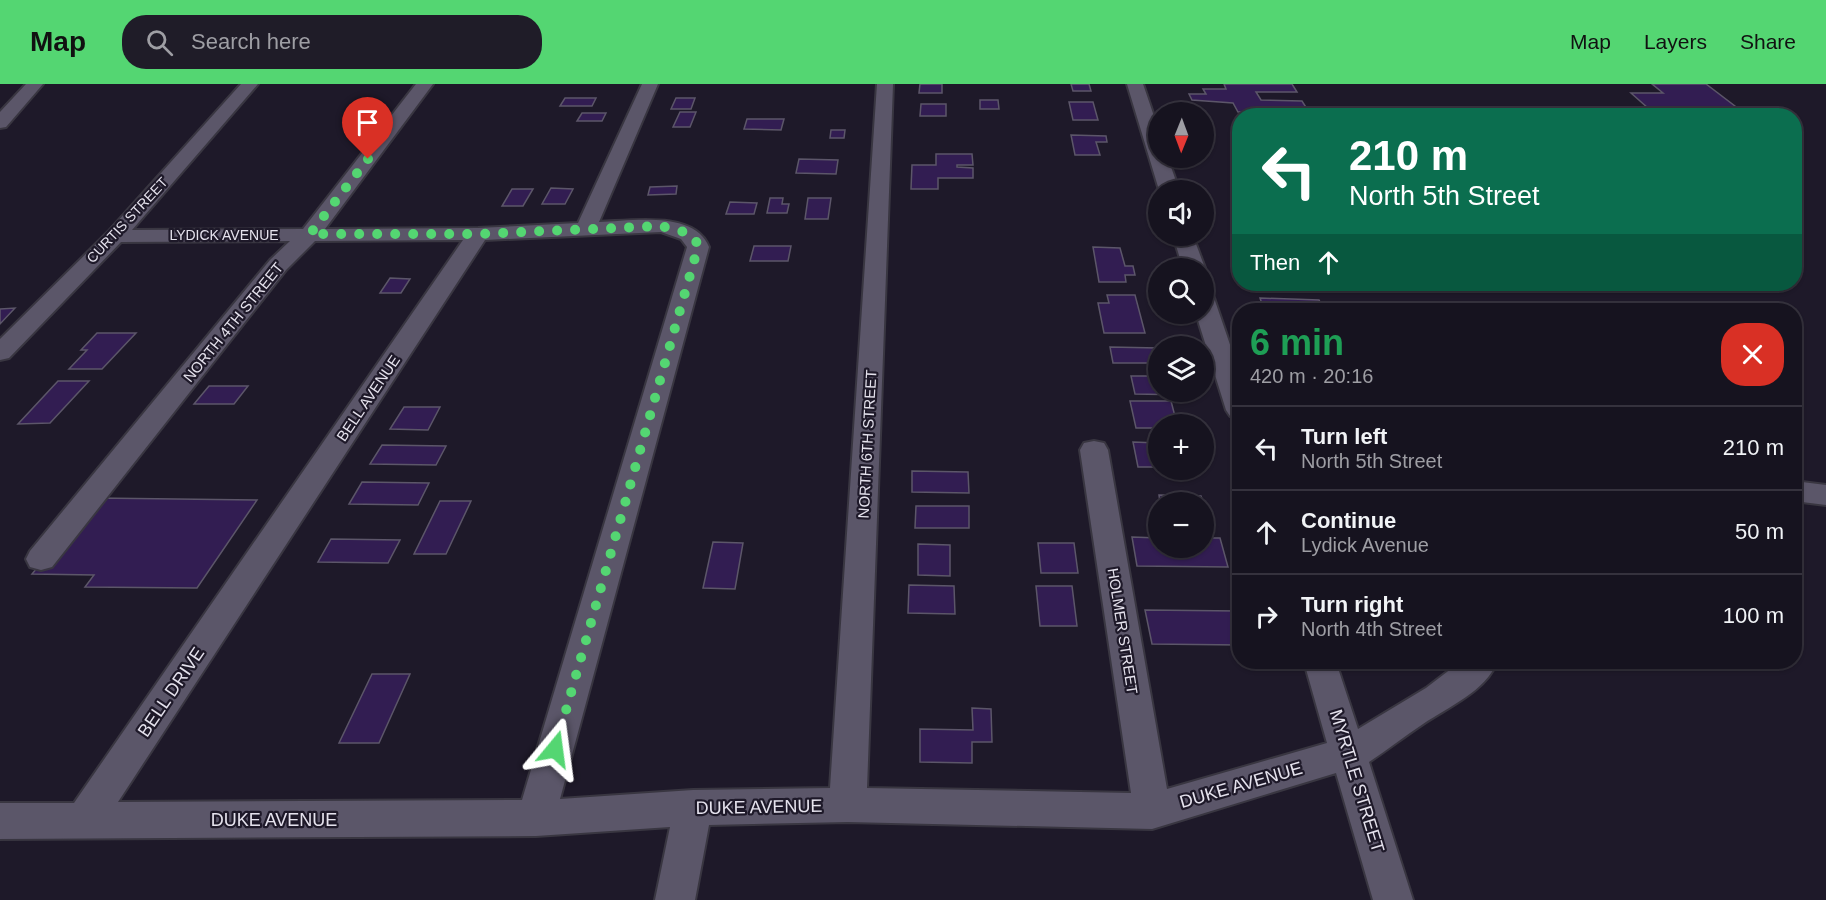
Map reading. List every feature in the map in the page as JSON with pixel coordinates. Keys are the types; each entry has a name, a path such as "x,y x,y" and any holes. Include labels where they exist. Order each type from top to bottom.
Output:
{"street":[{"path":"0,123 35,84"},
{"name":"CURTIS STREET","path":"5,342 114,236 250,84"},
{"name":"NORTH 4TH STREET","path":"41,559 278,265 310,234 425,84"},
{"path":"585,230 650,84"},
{"name":"NORTH 6TH STREET","path":"848,805 885,84"},
{"path":"1135,84 1165,180"},
{"name":"LYDICK AVENUE","path":"114,236 478,234 661,226 689,234 697,240 698,247 536,818"},
{"name":"BELL AVENUE","path":"257,563 478,234"},
{"path":"1211,324 1232,388"},
{"name":"HOLMER STREET","path":"1094,450 1152,811"},
{"path":"1802,492 1826,495"},
{"name":"BELL DRIVE","path":"84,821 257,563"},
{"name":"MYRTLE STREET","path":"1322,669 1392,900"},
{"name":"DUKE AVENUE","path":"0,821 536,818 693,808 848,805 1152,811 1349,753 1438,698 1474,669"},
{"path":"675,900 693,808"}],"building":[{"path":"920,84 942,84 942,93 919,93"},
{"path":"1071,84 1089,84 1091,91 1073,91"},
{"path":"1224,84 1292,84 1297,92 1256,92 1261,100 1302,101 1306,108 1236,108 1233,103 1192,100 1189,94 1206,94 1203,89 1226,89"},
{"path":"1652,84 1706,84 1738,108 1648,108 1631,93 1663,93"},
{"path":"565,98 596,98 592,106 560,106"},
{"path":"676,98 695,98 691,109 671,109"},
{"path":"980,100 998,100 999,109 980,109"},
{"path":"1069,102 1093,102 1098,120 1073,120"},
{"path":"921,104 946,104 946,116 920,116"},
{"path":"680,112 696,112 690,127 673,127"},
{"path":"582,113 606,113 602,121 577,121"},
{"path":"747,119 784,119 781,130 744,129"},
{"path":"831,130 845,130 844,138 830,138"},
{"path":"1071,135 1106,136 1107,142 1096,142 1100,155 1075,155"},
{"path":"936,154 972,154 973,165 957,165 957,167 973,168 973,178 938,178 938,189 911,189 912,165 936,165"},
{"path":"799,159 838,160 836,174 796,173"},
{"path":"677,186 676,194 648,195 650,187"},
{"path":"551,188 573,189 565,204 542,204"},
{"path":"512,189 533,189 523,206 502,206"},
{"path":"770,198 783,198 782,204 789,204 787,213 767,213"},
{"path":"808,198 831,198 828,219 805,219"},
{"path":"730,202 757,203 754,214 726,214"},
{"path":"754,246 791,246 788,261 750,261"},
{"path":"1093,247 1120,248 1125,266 1133,266 1135,275 1125,275 1126,282 1099,282"},
{"path":"390,278 410,279 401,293 380,293"},
{"path":"1107,295 1135,295 1145,333 1104,333 1098,303 1109,303"},
{"path":"1260,298 1319,300 1320,303 1262,303"},
{"path":"15,308 0,324 0,309"},
{"path":"97,333 136,333 102,369 69,369 87,350 81,350"},
{"path":"1110,347 1148,348 1148,363 1113,363"},
{"path":"1131,376 1148,376 1148,394 1135,394"},
{"path":"58,381 89,381 50,423 18,424"},
{"path":"209,386 248,386 234,404 194,404"},
{"path":"1130,401 1171,402 1174,414 1148,414 1148,428 1136,428"},
{"path":"404,407 440,407 428,430 390,429"},
{"path":"1133,442 1148,443 1148,467 1138,467"},
{"path":"382,445 446,446 436,465 370,464"},
{"path":"912,471 968,472 969,493 912,492"},
{"path":"362,482 429,483 418,505 349,504"},
{"path":"96,498 257,500 197,588 85,587 94,575 32,574"},
{"path":"440,501 471,501 446,554 414,554"},
{"path":"916,506 969,506 969,528 915,528"},
{"path":"1132,537 1148,538 1148,558 1214,558 1214,538 1220,538 1228,567 1137,566"},
{"path":"331,539 400,540 388,563 318,562"},
{"path":"713,542 743,543 735,589 703,588"},
{"path":"1038,543 1074,543 1078,573 1041,573"},
{"path":"918,544 950,545 950,576 918,575"},
{"path":"909,585 954,586 955,614 908,613"},
{"path":"1036,586 1072,586 1077,626 1040,626"},
{"path":"1145,610 1232,611 1232,645 1152,644"},
{"path":"372,674 410,674 379,743 339,743"},
{"path":"972,708 991,709 992,742 972,742 972,763 920,762 920,729 973,730"}],"route":[{"path":"368,159 310,234 478,234 661,226 689,234 697,240 698,247 555,749"}]}
